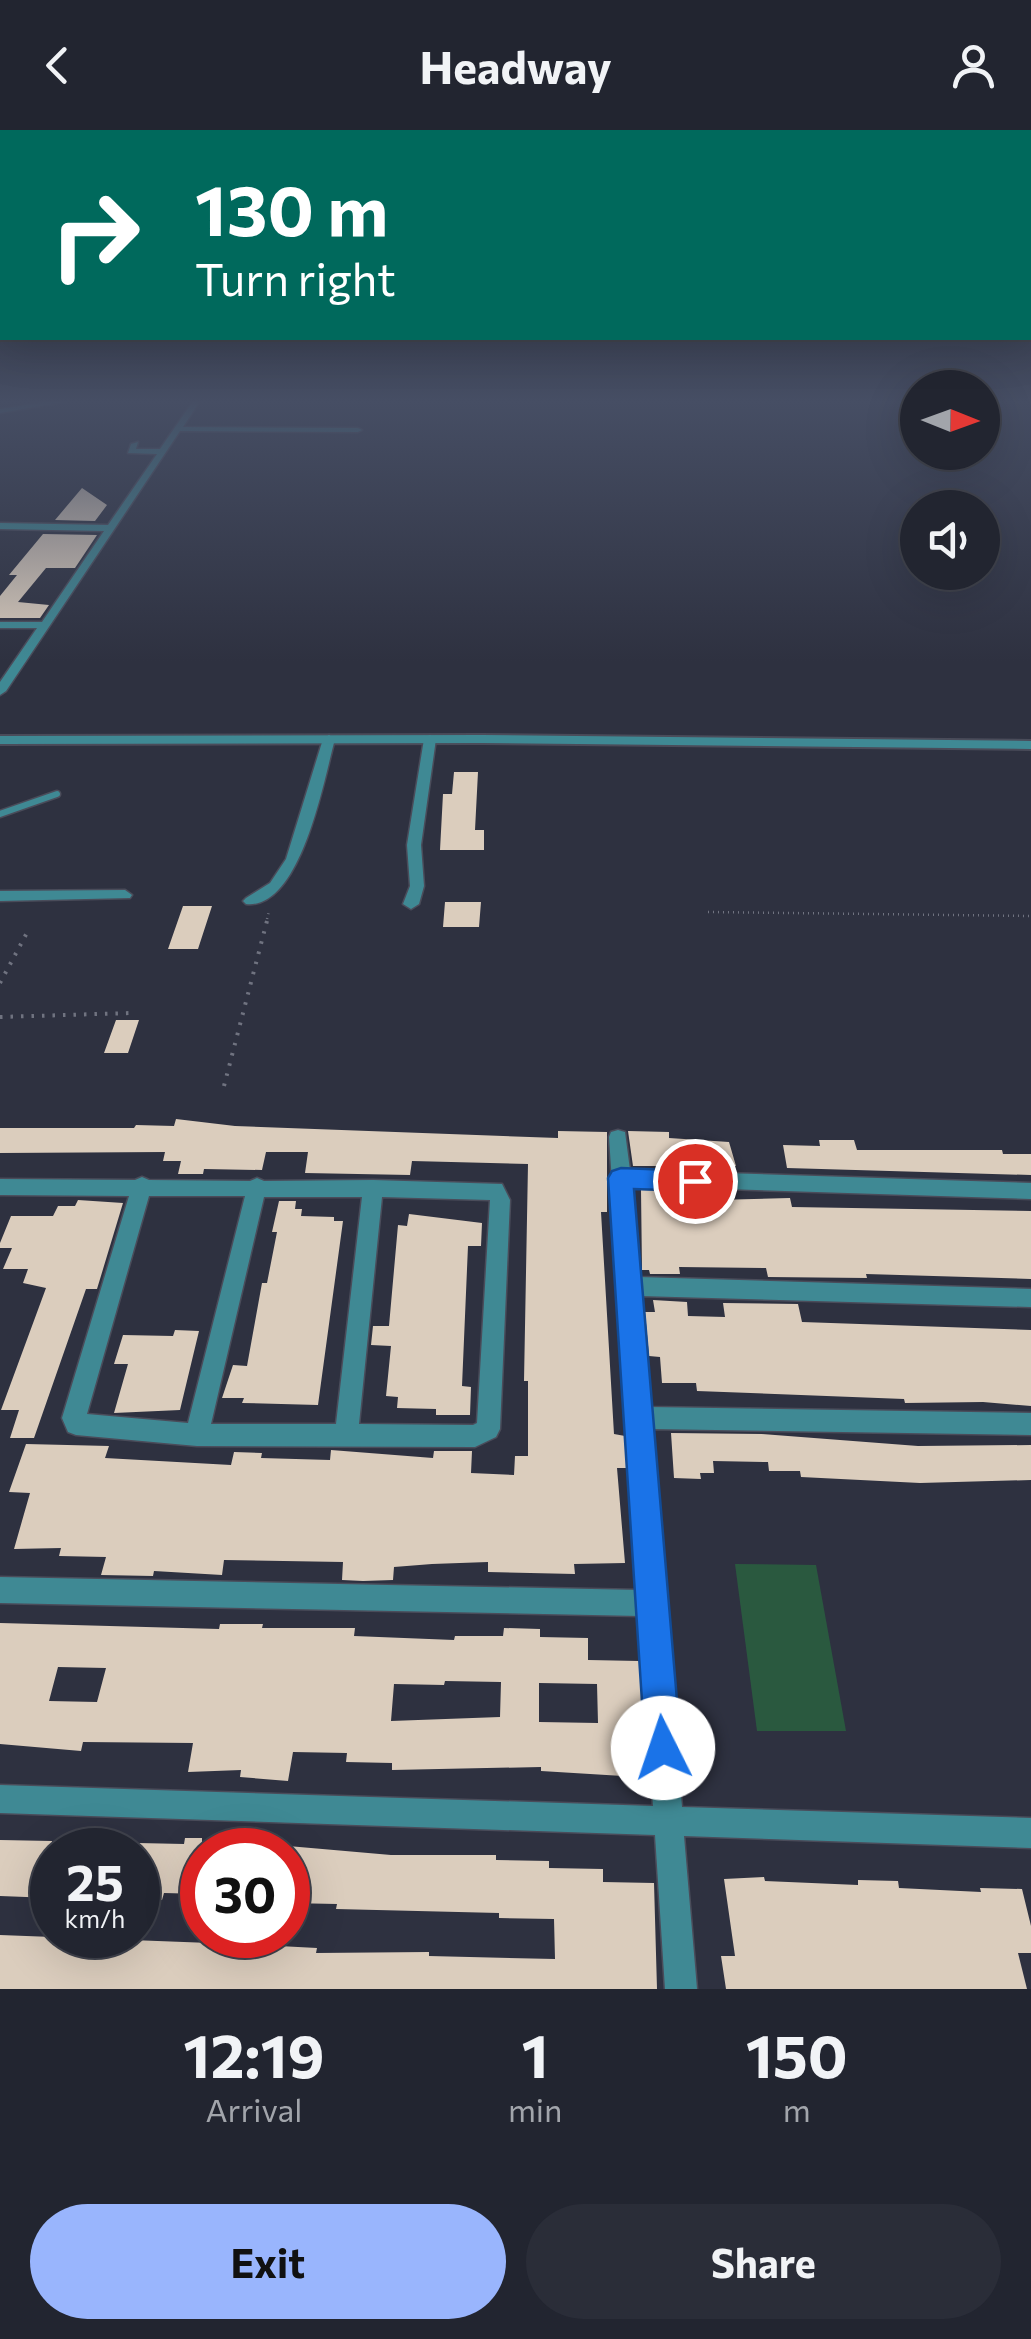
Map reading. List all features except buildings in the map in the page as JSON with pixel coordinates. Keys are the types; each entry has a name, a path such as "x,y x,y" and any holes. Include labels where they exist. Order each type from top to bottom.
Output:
{"street":[{"path":"0,691 139,488"},
{"path":"0,526 111,528"},
{"path":"0,625 44,625"},
{"path":"251,901 275,886 293,859 329,739"},
{"path":"411,904 417,886 414,844 430,739"},
{"path":"0,740 430,739 1031,746"},
{"path":"0,896 125,895"},
{"path":"618,1137 681,1989"},
{"path":"621,1178 1031,1191"},
{"path":"0,1187 142,1185 495,1190 500,1200 490,1422 483,1434 197,1434 82,1427 74,1418 142,1185"},
{"path":"197,1434 257,1186"},
{"path":"346,1436 372,1188"},
{"path":"629,1286 1031,1298"},
{"path":"638,1418 1031,1424"},
{"path":"0,1590 652,1603"},
{"path":"0,1799 1031,1834"}],"lane":[{"path":"0,814 57,794"}],"path":[{"path":"224,1086 275,886"},
{"path":"708,912 1031,916"},
{"path":"0,983 28,929"},
{"path":"0,1017 130,1014"}],"green space":[{"path":"735,1564 816,1565 846,1731 757,1731"}],"route":[{"path":"663,1748 621,1178 695,1181"}]}
